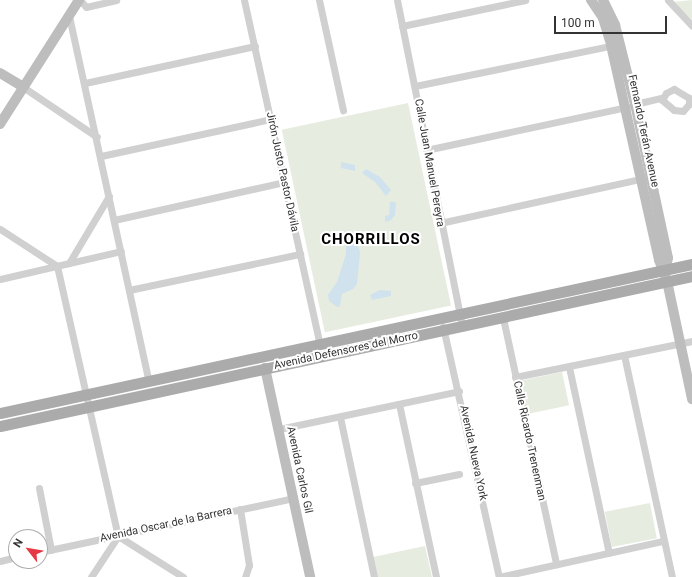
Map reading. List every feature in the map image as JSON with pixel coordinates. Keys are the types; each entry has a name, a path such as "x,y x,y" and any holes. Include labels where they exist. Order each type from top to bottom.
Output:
{"main road":[{"path":"0,124 80,0"},
{"name":"Fernando Terán Avenue","path":"591,0 603,18 616,44"},
{"name":"Fernando Terán Avenue","path":"603,0 616,44 631,105 646,178 660,265 665,270 692,399"},
{"path":"0,73 23,87"},
{"name":"Avenida Defensores del Morro","path":"0,426 265,368 692,264"},
{"name":"Avenida Defensores del Morro","path":"461,321 503,318 692,276"},
{"name":"Avenida Defensores del Morro","path":"0,414 320,345 443,325"},
{"name":"Avenida Carlos Gil","path":"265,368 310,577"}],"street":[{"path":"80,0 86,6 116,0"},
{"name":"Jirón Justo Pastor Dávila","path":"244,0 320,345"},
{"path":"319,0 343,110"},
{"name":"Calle Juan Manuel Pereyra","path":"397,0 415,86 440,222 461,321"},
{"path":"402,26 525,0"},
{"path":"668,0 692,26"},
{"path":"69,16 149,382"},
{"path":"415,86 616,44"},
{"path":"85,84 255,46"},
{"path":"23,87 96,137"},
{"path":"426,150 662,98"},
{"path":"100,156 270,119"},
{"path":"440,222 646,178"},
{"path":"114,220 284,182"},
{"path":"69,263 109,196"},
{"path":"0,229 57,266 118,536 183,577"},
{"path":"0,279 121,251"},
{"path":"129,290 300,254"},
{"name":"Calle Ricardo Trenenman","path":"503,318 556,564"},
{"name":"Avenida Nueva York","path":"443,325 459,391 499,577"},
{"path":"515,377 692,341"},
{"path":"624,355 672,577"},
{"path":"569,367 609,553"},
{"path":"279,430 459,391"},
{"path":"399,404 436,577"},
{"path":"340,416 374,577"},
{"path":"415,483 459,474"},
{"path":"38,488 51,550"},
{"name":"Avenida Oscar de la Barrera","path":"48,551 293,498"},
{"path":"240,509 249,566 245,577"},
{"path":"91,577 118,536"},
{"path":"499,577 663,541"}],"shaded area":[{"path":"692,0 692,20 673,2"},
{"path":"408,103 451,305 325,332 282,130"},
{"path":"562,372 569,405 525,415 518,381"},
{"path":"650,503 657,538 612,547 605,512"},
{"path":"425,546 432,577 377,577 373,557"}],"water":[{"path":"341,162 355,165 355,171 341,168"},
{"path":"366,169 380,177 391,190 386,196 375,182 362,173"},
{"path":"390,202 396,202 395,215 391,220 385,222 385,216 389,215"},
{"path":"350,238 358,245 360,253 357,284 353,289 342,294 340,306 337,307 329,301 328,295 337,282 346,254 346,239"},
{"path":"380,290 391,291 391,296 372,300 370,295"}],"district":[{"name":"CHORRILLOS","path":"371,240"}]}
